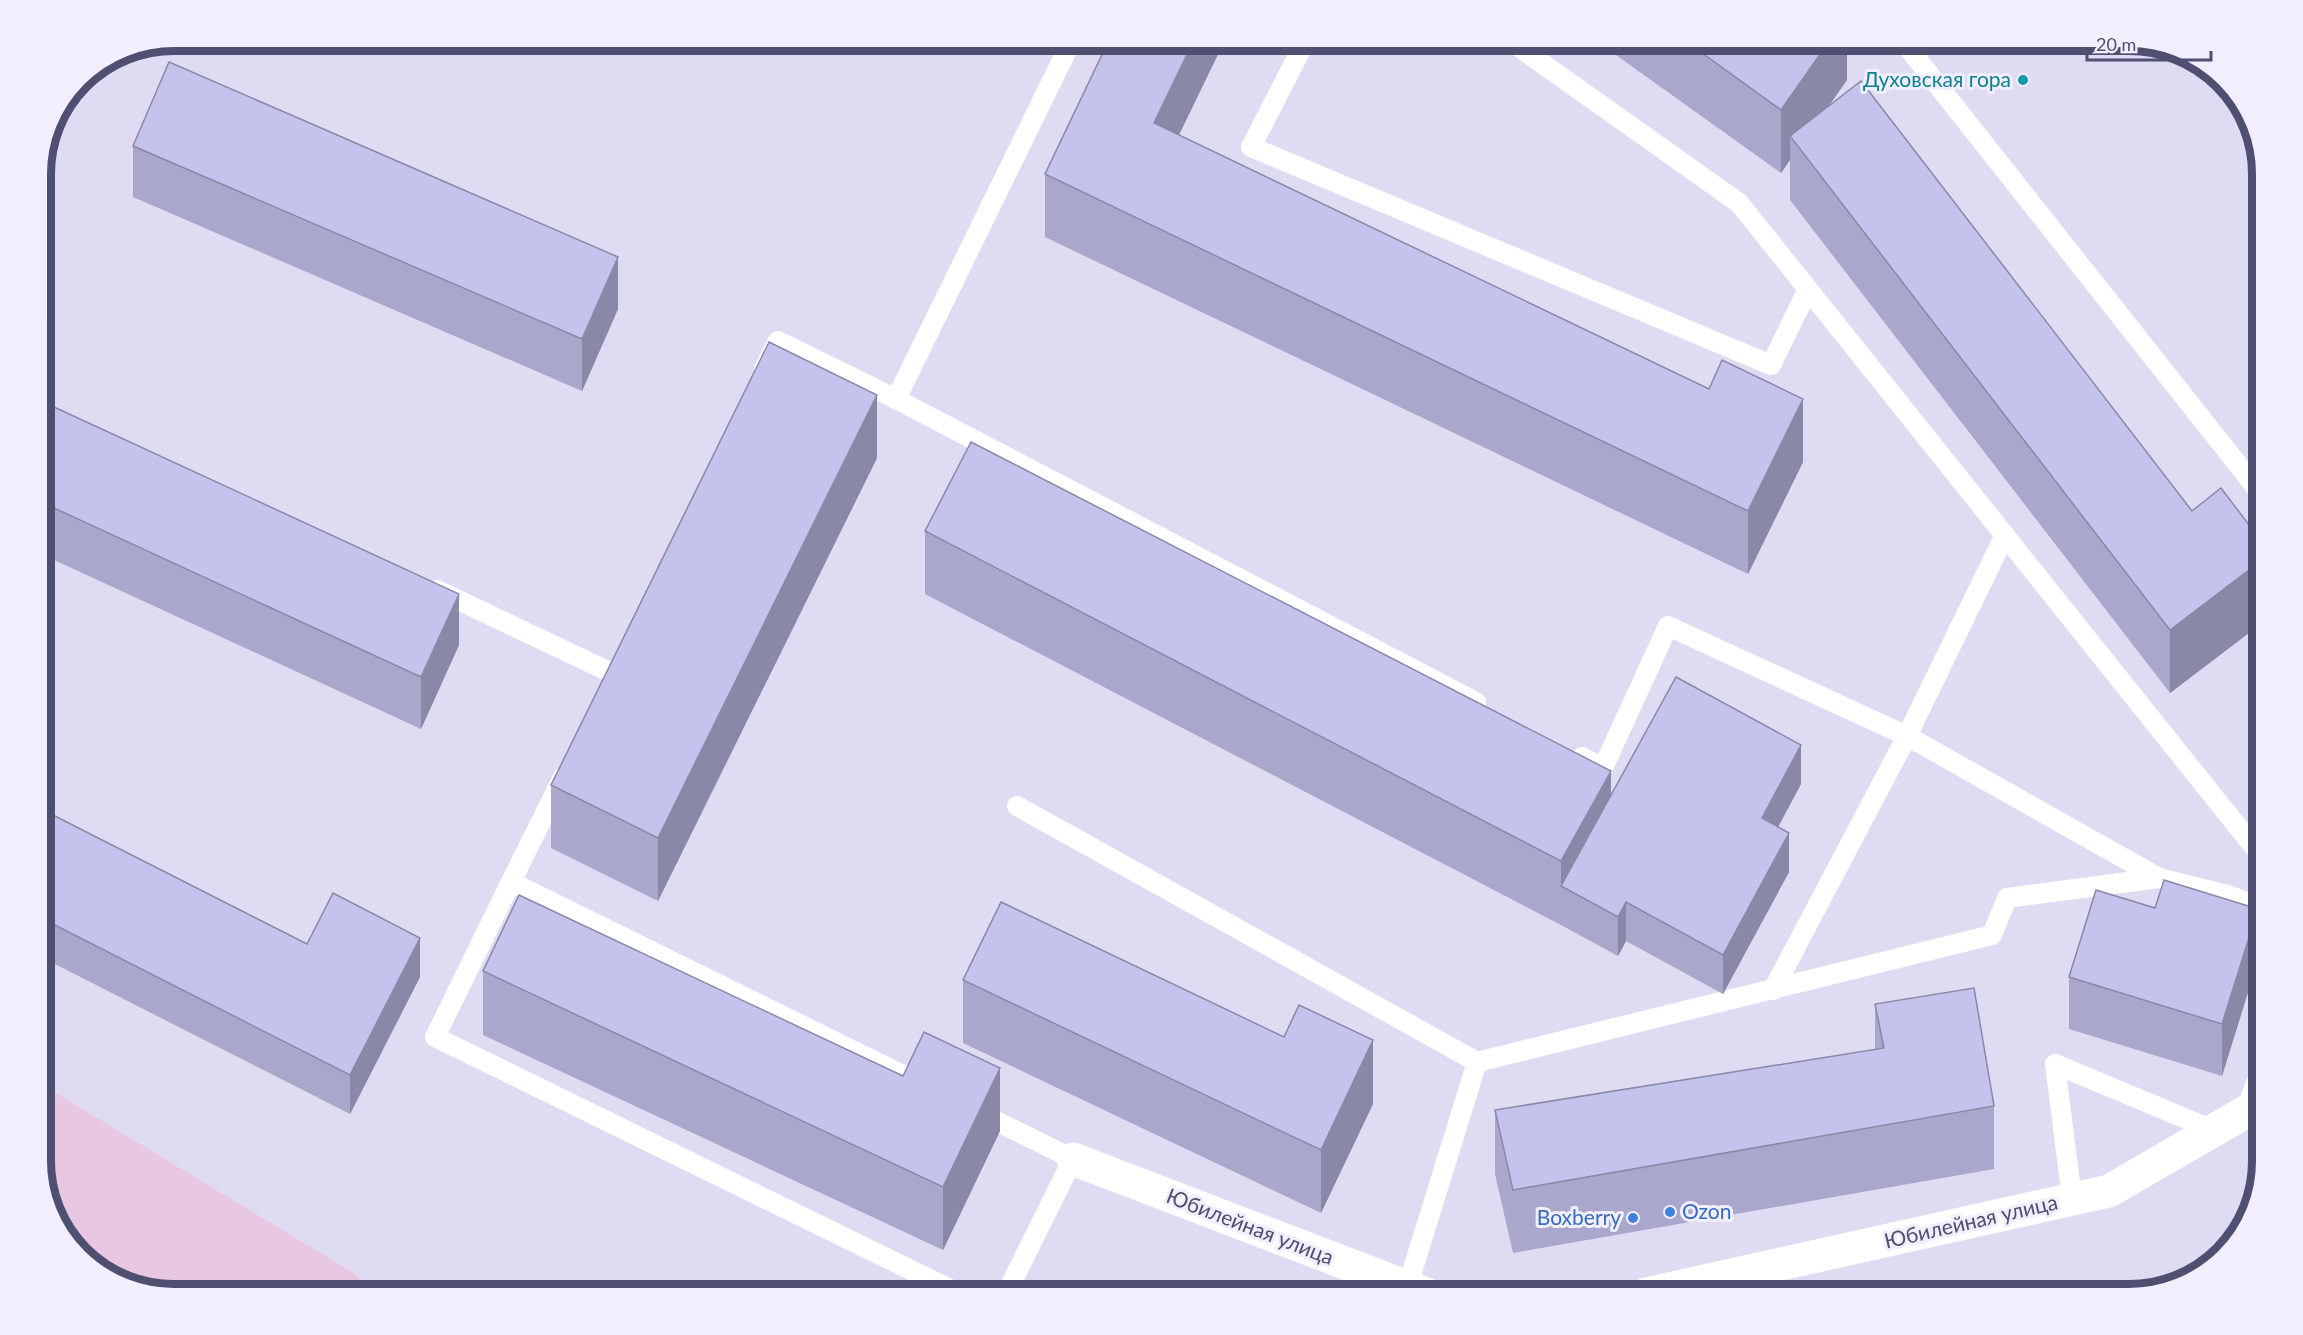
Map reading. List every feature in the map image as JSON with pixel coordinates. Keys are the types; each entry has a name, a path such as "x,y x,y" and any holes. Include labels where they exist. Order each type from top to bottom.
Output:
{"street":[{"name":"Юбилейная улица","path":"1691,1284 2109,1191 2252,1108"},
{"name":"Юбилейная улица","path":"1073,1159 1399,1284"}],"lane":[{"path":"896,399 1067,51"},
{"path":"1300,51 1251,147 1770,364 1808,289"},
{"path":"1525,51 1739,203 2252,844"},
{"path":"1911,51 2252,468"},
{"path":"757,384 778,341 896,399 1498,713"},
{"path":"1773,990 1907,736 2005,535"},
{"path":"420,582 614,674"},
{"path":"1561,746 1603,768 1668,626 1907,736 2159,878 2228,895 2252,904"},
{"path":"603,694 624,652"},
{"path":"572,757 435,1037 940,1284"},
{"path":"1017,806 1477,1062 1992,935 2007,898 2159,878"},
{"path":"511,882 1073,1159 1011,1284"},
{"path":"1419,1284 1477,1062"},
{"path":"2072,1200 2055,1064 2212,1130"}],"shaded area":[{"path":"174,51 2129,51 2161,55 2176,60 2210,82 2231,106 2245,135 2252,166 2252,1161 2248,1193 2243,1208 2227,1236 2204,1259 2176,1275 2161,1280 2129,1284 366,1284 354,1273 51,1090 51,166 60,127 76,99 106,72 127,60 150,53"},
{"path":"51,1090 354,1273 366,1284 174,1284 142,1280 127,1275 99,1259 76,1236 60,1208 55,1193 51,1169"}],"building":[{"path":"1104,51 1189,51 1154,123 1709,389 1722,360 1803,399 1748,511 1045,174"},
{"path":"1699,51 1822,51 1781,110"},
{"path":"169,62 618,257 582,339 133,146"},
{"path":"1861,81 2192,511 2221,488 2252,529 2252,568 2170,630 1790,136"},
{"path":"769,342 877,395 658,838 551,785"},
{"path":"51,406 459,594 421,677 51,507"},
{"path":"971,442 1611,771 1561,861 925,531"},
{"path":"1676,677 1801,745 1762,818 1789,833 1723,955 1626,902 1618,917 1561,886"},
{"path":"51,814 307,944 333,893 420,938 350,1075 51,923"},
{"path":"2164,880 2252,907 2252,928 2222,1024 2069,977 2096,890 2155,908"},
{"path":"519,895 903,1076 924,1032 1000,1068 943,1187 483,971"},
{"path":"1001,902 1284,1037 1299,1005 1373,1040 1321,1150 963,980"},
{"path":"1974,988 1994,1106 1513,1190 1495,1110 1884,1048 1875,1004"}],"place":[{"name":"Духовская гора","path":"2023,80"},
{"name":"Ozon","path":"1670,1212"},
{"name":"Boxberry","path":"1633,1218"}]}
